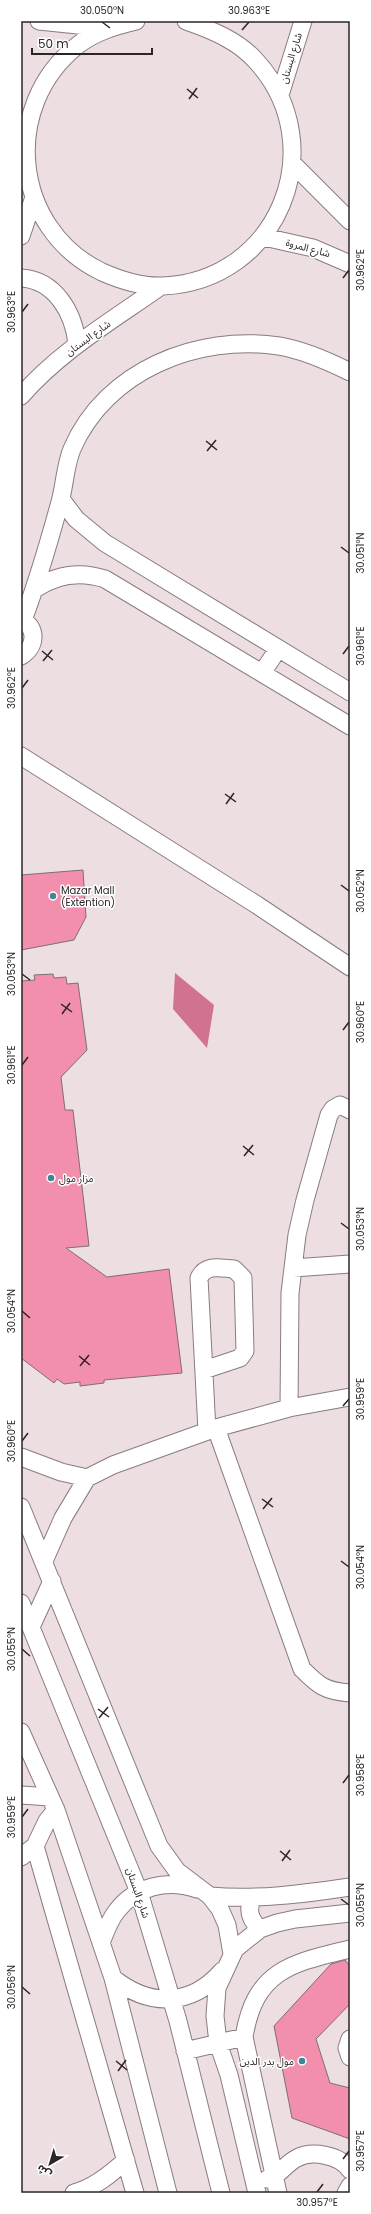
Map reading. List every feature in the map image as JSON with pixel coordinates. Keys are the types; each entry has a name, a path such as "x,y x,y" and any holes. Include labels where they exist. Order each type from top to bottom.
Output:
{"street":[{"path":"39,21 107,28"},
{"path":"136,21 107,28 78,45 54,68 34,103 27,128 23,157 34,200 54,235 84,263 121,281 161,286 191,283 218,273 243,257 264,236 284,203 293,164 291,129 280,95 257,61 225,36 186,21"},
{"name":"شارع البستان","path":"280,95 303,21"},
{"path":"293,164 350,221"},
{"path":"21,236 34,200"},
{"name":"شارع المروة","path":"264,236 313,248 350,264"},
{"path":"21,278 42,284 57,295 68,309 75,326 77,344"},
{"name":"شارع البستان","path":"21,396 53,364 77,344 161,286"},
{"path":"21,656 28,652 33,639 31,628 22,620 35,589 61,499 64,474 72,450 83,427 98,406 117,389 133,378 171,357 206,347 250,343 280,346 316,356 350,372"},
{"path":"61,499 76,519 95,536 350,692"},
{"path":"35,589 51,580 69,575 81,574 105,579 350,726"},
{"path":"262,673 278,649"},
{"path":"21,756 257,905 350,967"},
{"path":"289,1408 289,1319 293,1268 301,1214 329,1116 333,1109 340,1105 350,1110"},
{"path":"293,1268 350,1264"},
{"path":"204,1370 240,1358 246,1351 243,1278 234,1269 209,1268 203,1270 199,1278 204,1370 212,1430 302,1669 318,1685 332,1692 350,1692"},
{"path":"44,1561 63,1518 87,1478 113,1465 212,1430 289,1408 350,1397"},
{"path":"21,1457 61,1472 87,1478"},
{"path":"21,1508 44,1561 159,1846 178,1871 205,1893 220,1910 228,1925 230,1959 217,1988 215,2016 218,2043 228,2075 256,2187 276,2185"},
{"path":"31,1627 52,1581"},
{"name":"شارع البستان","path":"21,1603 139,1892 185,2051 221,2193"},
{"path":"21,1732 53,1804 113,1978 168,2193"},
{"path":"21,1795 53,1804"},
{"path":"21,1857 35,1846 53,1804"},
{"path":"35,1846 135,2193"},
{"path":"101,1943 116,1912 126,1901 139,1892 154,1886 170,1884 186,1885 205,1893 252,1898 292,1895 350,1887"},
{"path":"252,1898 249,1912 251,1919 260,1929"},
{"path":"113,1978 125,1988 139,1995 155,1999 170,1999 189,1995 205,1987 247,1938 260,1929 294,1919 350,1913"},
{"path":"276,2185 244,2037 248,2017 253,2004 268,1982 284,1969 302,1960 350,1949"},
{"path":"185,2051 244,2037"},
{"path":"350,2039 347,2048 350,2057"},
{"path":"276,2185 286,2164 298,2157 324,2154 337,2159 350,2170"},
{"path":"75,2193 94,2185 111,2174 126,2160"},
{"path":"346,2193 350,2186"},
{"path":"75,2193 81,2193"}],"shaded area":[{"path":"175,973 214,1005 207,1048 173,1009"}],"building":[{"name":"Mazar Mall (Extention)","path":"83,870 86,917 74,940 21,950 21,875"},
{"name":"مزار مول","path":"53,974 54,978 66,977 67,984 78,983 87,1050 61,1077 65,1110 73,1110 89,1246 66,1248 107,1277 169,1269 182,1373 104,1380 104,1383 80,1386 80,1382 64,1384 57,1379 54,1383 21,1358 21,981 35,980 34,975"},
{"name":"مول بدر الدين","path":"345,1960 350,1966 350,2004 316,2039 330,2083 350,2088 350,2139 292,2118 274,2026 331,1964"}],"place":[{"name":"Mazar Mall (Extention)","path":"53,896"},
{"name":"مزار مول","path":"51,1178"},
{"name":"مول بدر الدين","path":"302,2061"}]}
